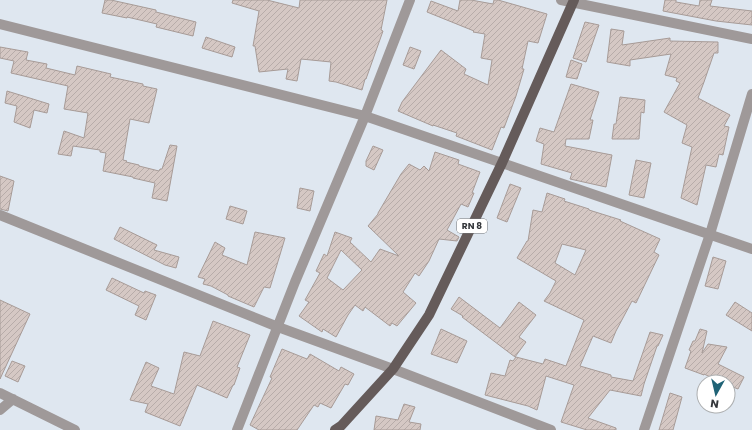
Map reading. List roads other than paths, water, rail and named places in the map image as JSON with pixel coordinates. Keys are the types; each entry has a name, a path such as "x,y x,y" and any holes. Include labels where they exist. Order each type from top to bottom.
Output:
{"main road":[{"name":"RN 8","path":"335,430 341,426 393,369 429,315 502,163 573,1"}],"street":[{"path":"237,430 298,274 365,116 410,0"},
{"path":"561,0 573,1 752,39"},
{"path":"0,24 365,116 710,234 752,250"},
{"path":"644,430 710,234 752,94"},
{"path":"0,215 278,327 393,369 551,430"},
{"path":"0,393 75,430"},
{"path":"0,410 13,399"}]}
